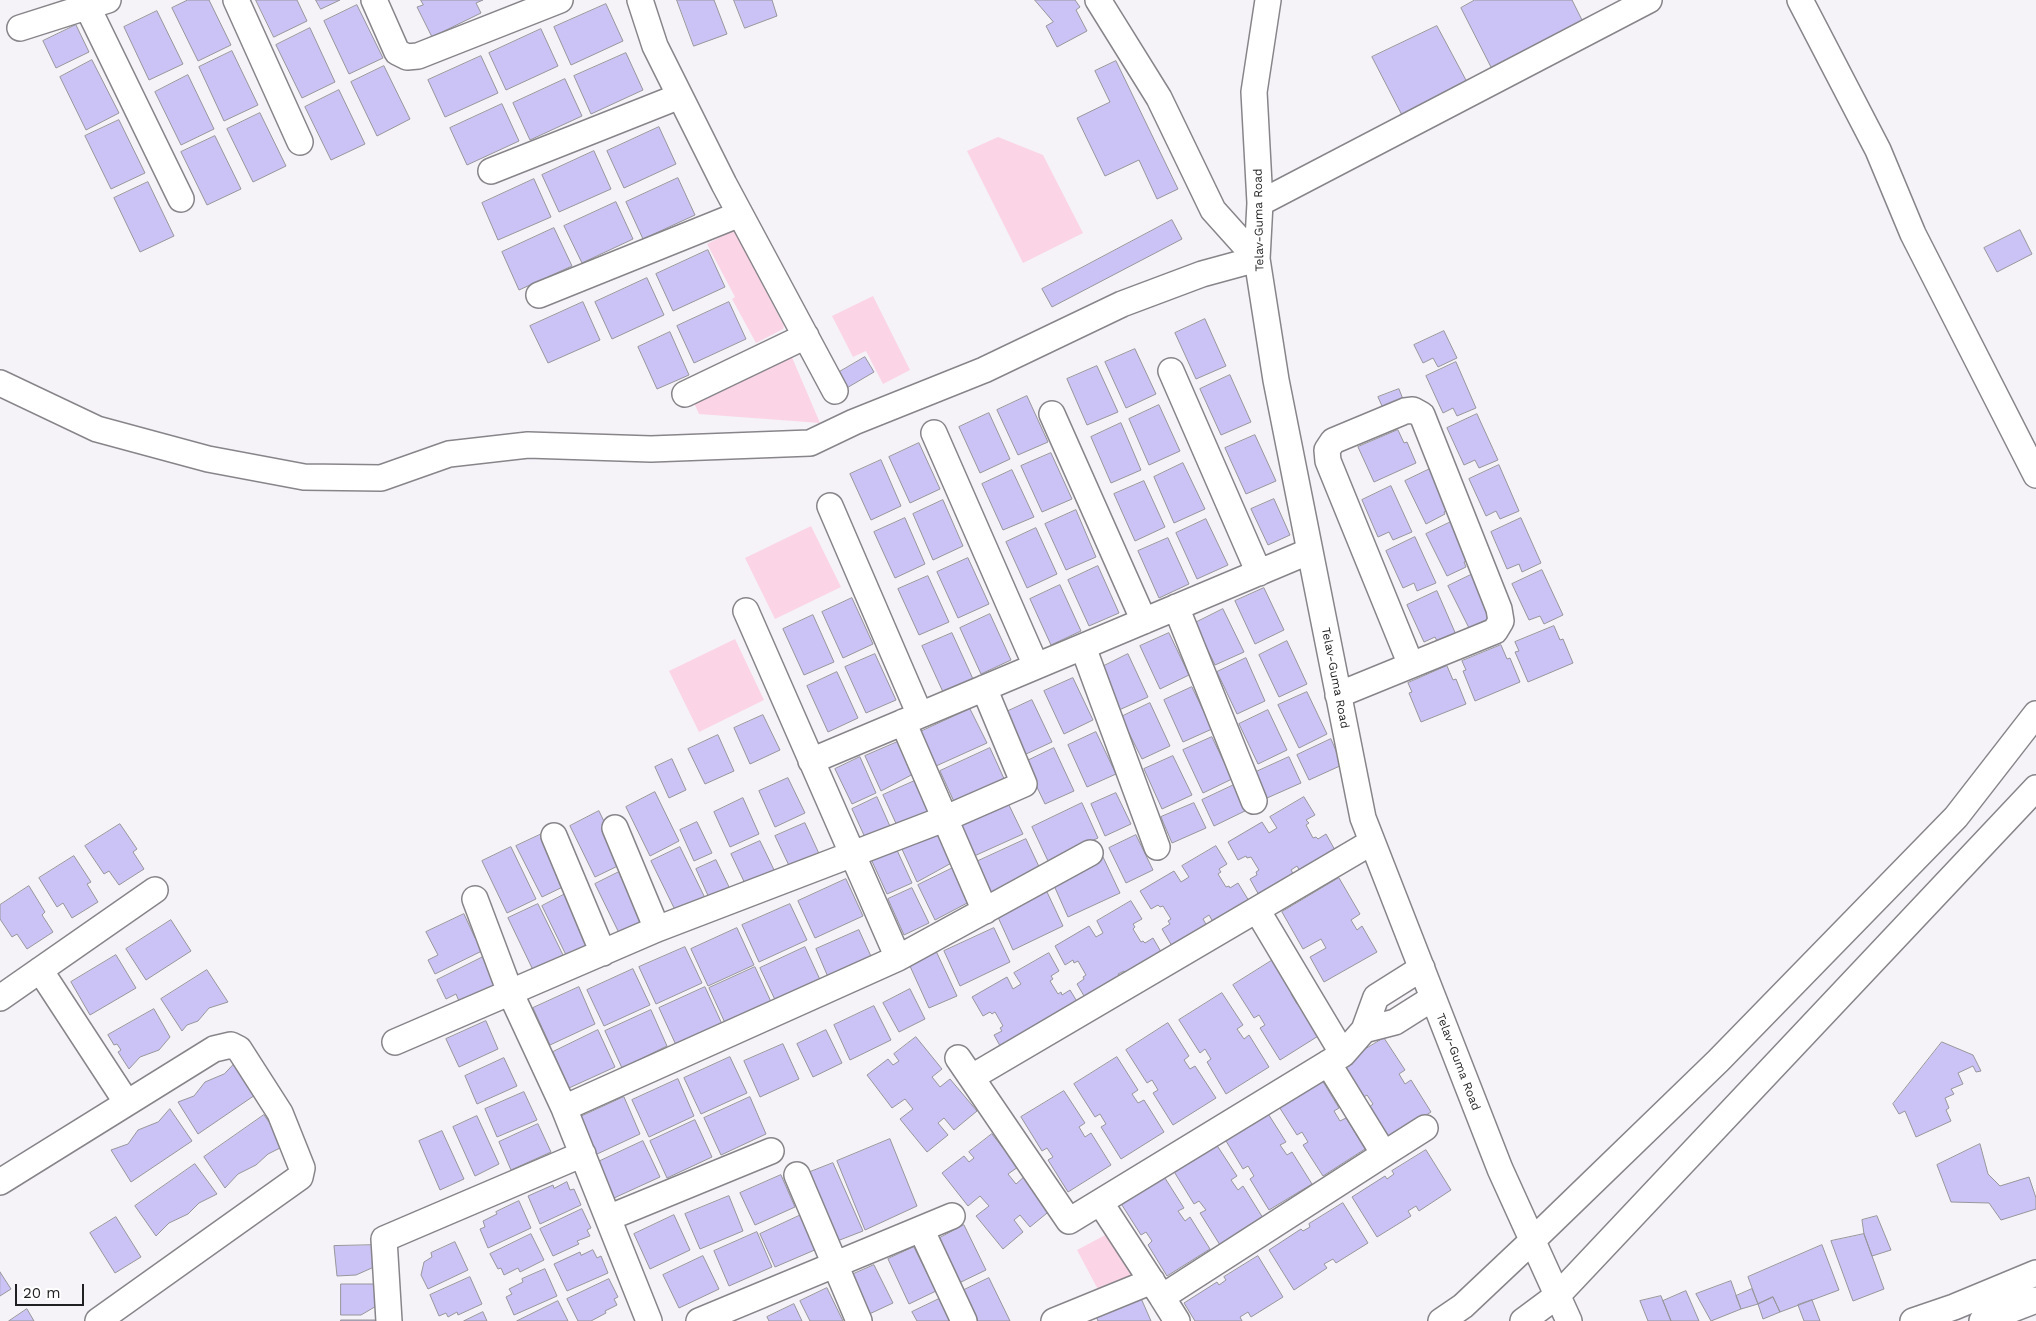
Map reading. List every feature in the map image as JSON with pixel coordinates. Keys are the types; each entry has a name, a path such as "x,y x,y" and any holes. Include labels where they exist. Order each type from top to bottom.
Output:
{"street":[{"path":"236,0 300,142"},
{"path":"374,0 397,52 407,57 418,56 560,0"},
{"path":"640,0 655,46 740,214 835,391"},
{"path":"0,383 97,429 208,459 304,477 381,478 449,454 528,445 651,449 810,443 854,422 984,370 1122,304 1202,274 1257,259 1213,210 1159,98 1098,0"},
{"name":"Telav-Guma Road","path":"1268,0 1254,92 1260,203 1257,259 1276,380 1362,818 1500,1169 1569,1321"},
{"path":"1260,203 1648,0"},
{"path":"1800,0 1878,150 1913,234 2036,475"},
{"path":"20,28 79,5 181,199"},
{"path":"491,171 680,96"},
{"path":"539,295 740,214"},
{"path":"684,394 806,336"},
{"path":"1171,371 1259,573"},
{"path":"1338,695 1494,631 1501,621 1499,609 1422,415 1413,410 1406,411 1332,441 1327,450 1328,461 1411,665"},
{"path":"1052,414 1144,621"},
{"path":"934,433 1036,666"},
{"path":"830,506 912,719 944,819 985,911"},
{"path":"810,761 1310,551"},
{"path":"1176,608 1254,801"},
{"path":"746,611 810,761 898,958"},
{"path":"1083,647 1157,847"},
{"path":"394,1042 657,929 944,819 1024,784 984,688"},
{"path":"1441,1321 1463,1306 1718,1061 1956,817 2036,714"},
{"path":"1523,1321 1558,1294 2036,788"},
{"path":"615,828 657,929"},
{"path":"554,836 603,953"},
{"path":"1372,842 1257,910 965,1068 1070,1221 1335,1059 1364,1030 1376,997 1422,968"},
{"path":"564,1108 898,958 1090,853"},
{"path":"0,998 155,890"},
{"path":"475,899 510,992 564,1108 583,1154 608,1218 643,1319"},
{"path":"1257,910 1384,1154"},
{"path":"40,970 127,1103"},
{"path":"1364,1030 1395,1022 1433,998"},
{"path":"0,1182 214,1049 231,1045 239,1049 280,1113 302,1168 300,1177 113,1316"},
{"path":"1054,1321 1157,1289 1425,1128"},
{"path":"608,1218 771,1151"},
{"path":"389,1321 384,1240 583,1154"},
{"path":"797,1175 859,1321"},
{"path":"1100,1202 1177,1321"},
{"path":"699,1321 752,1311 834,1265 952,1216"},
{"path":"921,1229 964,1321"},
{"path":"1912,1321 1954,1307 2036,1273"},
{"path":"1982,1321 2036,1300"}],"shaded area":[{"path":"998,137 1043,155 1083,233 1023,263 967,151"},
{"path":"734,230 784,326 783,329 756,343 732,299 735,297 707,244"},
{"path":"873,296 910,370 883,384 866,351 853,357 832,316"},
{"path":"791,355 820,423 699,414 692,398"},
{"path":"811,526 841,587 775,619 745,558"},
{"path":"735,639 764,700 699,732 669,671"},
{"path":"1111,1232 1136,1279 1102,1297 1077,1250"}],"building":[{"path":"188,0 209,0 231,45 198,61 172,8"},
{"path":"256,0 297,0 307,21 274,37"},
{"path":"316,0 340,0 321,9"},
{"path":"421,0 483,0 476,3 481,13 432,37 417,7 423,5"},
{"path":"677,0 714,0 727,34 694,46"},
{"path":"734,0 772,0 777,16 745,28"},
{"path":"1035,0 1075,0 1080,7 1076,10 1087,31 1057,47 1046,26 1053,22"},
{"path":"1475,0 1572,0 1585,26 1493,71 1461,8"},
{"path":"606,4 623,41 571,65 554,27"},
{"path":"357,5 383,58 349,74 324,21"},
{"path":"157,11 183,64 149,80 124,27"},
{"path":"76,25 89,52 56,68 43,41"},
{"path":"1437,26 1467,82 1404,119 1372,57"},
{"path":"310,28 335,82 302,98 276,45"},
{"path":"541,29 558,66 506,90 489,53"},
{"path":"232,51 258,105 224,121 199,67"},
{"path":"626,53 643,90 591,114 574,76"},
{"path":"481,56 498,93 445,117 428,80"},
{"path":"92,60 119,113 86,130 60,77"},
{"path":"1116,61 1178,189 1157,199 1139,160 1105,176 1077,118 1110,102 1095,71"},
{"path":"384,66 410,119 377,136 351,82"},
{"path":"188,75 214,129 181,145 155,92"},
{"path":"565,79 582,116 530,140 513,103"},
{"path":"339,90 365,144 331,160 305,107"},
{"path":"502,104 519,141 467,165 450,128"},
{"path":"260,113 286,166 253,182 227,129"},
{"path":"119,120 145,173 111,189 85,136"},
{"path":"659,127 676,164 624,188 607,151"},
{"path":"215,136 241,189 207,205 181,152"},
{"path":"594,151 611,189 559,212 542,175"},
{"path":"678,178 695,215 643,239 626,202"},
{"path":"534,179 551,217 498,240 482,203"},
{"path":"148,182 174,236 140,252 114,198"},
{"path":"616,202 633,239 582,263 564,226"},
{"path":"1172,220 1182,239 1052,307 1042,289"},
{"path":"554,228 572,266 519,290 502,252"},
{"path":"2020,230 2032,254 1997,272 1984,248"},
{"path":"708,250 725,287 673,311 656,274"},
{"path":"647,278 664,315 612,339 595,302"},
{"path":"583,302 600,340 548,363 530,326"},
{"path":"729,302 746,339 694,363 677,326"},
{"path":"1205,319 1226,366 1196,379 1175,333"},
{"path":"1444,331 1457,358 1438,367 1433,358 1423,363 1414,345"},
{"path":"670,332 689,375 657,389 638,347"},
{"path":"1135,349 1156,394 1126,408 1105,362"},
{"path":"865,357 874,372 845,389 836,374"},
{"path":"1456,362 1476,408 1457,416 1453,408 1443,413 1426,376"},
{"path":"1097,366 1118,412 1087,425 1067,379"},
{"path":"1230,375 1251,422 1221,435 1200,389"},
{"path":"1399,389 1406,407 1386,415 1378,397"},
{"path":"1027,396 1048,442 1018,455 997,410"},
{"path":"1159,405 1180,451 1149,465 1129,419"},
{"path":"989,413 1010,459 980,473 959,427"},
{"path":"1477,414 1498,460 1479,468 1475,460 1464,465 1447,428"},
{"path":"1121,423 1141,470 1111,483 1091,437"},
{"path":"1398,430 1404,443 1407,442 1416,463 1374,482 1358,447"},
{"path":"1255,435 1276,481 1246,494 1225,448"},
{"path":"919,443 940,489 910,503 889,457"},
{"path":"1051,453 1072,499 1042,512 1021,466"},
{"path":"881,460 901,506 871,520 850,474"},
{"path":"1183,463 1205,509 1174,523 1154,477"},
{"path":"1499,465 1519,511 1500,519 1496,511 1486,516 1469,479"},
{"path":"1434,467 1453,507 1444,512 1445,514 1426,524 1405,481"},
{"path":"1012,470 1034,517 1003,530 982,484"},
{"path":"1144,481 1165,527 1135,541 1114,494"},
{"path":"1391,486 1412,532 1393,540 1389,532 1378,537 1362,500"},
{"path":"1274,499 1290,535 1268,545 1251,509"},
{"path":"943,500 963,546 933,560 913,514"},
{"path":"1076,510 1096,557 1066,570 1045,524"},
{"path":"905,518 925,564 895,578 874,532"},
{"path":"1521,518 1541,563 1522,572 1519,564 1507,569 1491,532"},
{"path":"1206,519 1228,565 1197,579 1176,533"},
{"path":"1455,520 1473,558 1464,562 1466,567 1447,576 1426,534"},
{"path":"1036,528 1057,574 1027,588 1006,542"},
{"path":"1415,537 1436,583 1417,591 1414,583 1403,588 1386,551"},
{"path":"1168,538 1189,584 1159,598 1138,551"},
{"path":"968,558 989,604 958,618 937,572"},
{"path":"1098,566 1119,613 1089,626 1068,580"},
{"path":"1542,570 1563,615 1544,624 1540,616 1529,620 1512,584"},
{"path":"1477,572 1496,612 1487,617 1488,619 1469,628 1448,586"},
{"path":"928,576 949,622 919,635 898,589"},
{"path":"1060,585 1081,631 1051,645 1030,599"},
{"path":"1264,588 1284,630 1255,644 1235,601"},
{"path":"1437,591 1457,637 1439,645 1435,637 1424,642 1407,605"},
{"path":"852,598 873,644 843,658 822,612"},
{"path":"1223,609 1244,652 1215,665 1195,623"},
{"path":"990,614 1011,660 981,674 960,628"},
{"path":"813,615 834,662 804,675 783,629"},
{"path":"1554,626 1560,640 1563,639 1573,663 1528,682 1515,652 1519,651 1515,642"},
{"path":"952,633 973,679 943,692 922,646"},
{"path":"1169,633 1189,675 1160,689 1140,646"},
{"path":"1287,641 1307,684 1279,697 1259,655"},
{"path":"1501,645 1507,659 1510,658 1520,682 1475,701 1463,671 1466,670 1462,661"},
{"path":"875,654 896,700 866,713 845,667"},
{"path":"1128,654 1148,697 1119,710 1100,668"},
{"path":"1246,658 1265,701 1237,714 1217,672"},
{"path":"1447,666 1453,680 1456,679 1466,704 1421,722 1409,693 1412,692 1408,683"},
{"path":"837,672 858,718 828,732 807,686"},
{"path":"1073,678 1093,720 1064,734 1044,691"},
{"path":"1192,687 1212,729 1183,742 1164,700"},
{"path":"1307,692 1327,734 1299,748 1278,705"},
{"path":"1032,700 1052,742 1024,755 1004,713"},
{"path":"1150,703 1170,746 1142,759 1121,717"},
{"path":"970,709 987,743 936,766 920,732"},
{"path":"1268,710 1287,750 1258,764 1239,724"},
{"path":"763,715 780,750 750,764 734,728"},
{"path":"1096,732 1116,774 1087,787 1068,745"},
{"path":"718,735 734,771 705,784 688,749"},
{"path":"1212,737 1232,779 1203,793 1183,750"},
{"path":"1331,739 1342,765 1309,780 1297,755"},
{"path":"902,740 917,772 881,791 865,756"},
{"path":"990,748 1006,783 956,806 940,771"},
{"path":"1054,748 1074,791 1045,804 1025,762"},
{"path":"1173,756 1192,795 1162,809 1144,769"},
{"path":"860,757 876,793 852,804 835,769"},
{"path":"1289,757 1301,783 1267,798 1256,772"},
{"path":"672,759 686,790 669,798 655,767"},
{"path":"788,778 805,813 775,827 759,791"},
{"path":"919,779 931,813 899,830 883,795"},
{"path":"1236,784 1247,810 1214,826 1202,800"},
{"path":"655,792 679,841 650,856 626,807"},
{"path":"1116,793 1131,824 1105,836 1091,804"},
{"path":"877,797 893,833 868,844 852,809"},
{"path":"1304,797 1315,815 1306,820 1309,823 1306,825 1313,838 1316,837 1318,839 1326,834 1336,852 1301,873 1297,866 1291,870 1295,877 1260,897 1250,879 1257,875 1256,872 1259,870 1251,857 1247,858 1246,856 1238,860 1228,842 1262,822 1269,833 1277,828 1270,817"},
{"path":"743,798 759,834 730,847 714,812"},
{"path":"1006,799 1023,834 972,857 956,822"},
{"path":"1082,803 1098,838 1048,861 1032,827"},
{"path":"1194,803 1206,828 1172,843 1161,817"},
{"path":"599,811 624,863 595,877 570,826"},
{"path":"697,822 712,853 694,861 680,830"},
{"path":"805,823 821,858 792,872 775,836"},
{"path":"120,824 137,849 133,852 144,869 119,885 109,871 104,874 85,846"},
{"path":"940,829 955,861 917,882 901,847"},
{"path":"546,832 571,883 542,897 516,846"},
{"path":"1136,835 1153,870 1126,883 1109,848"},
{"path":"1026,839 1042,873 992,897 976,862"},
{"path":"760,841 777,876 748,890 731,854"},
{"path":"1216,846 1227,864 1219,869 1221,872 1218,874 1226,887 1229,886 1230,888 1238,883 1249,901 1213,922 1209,915 1203,919 1207,926 1172,946 1162,929 1170,924 1168,921 1171,919 1163,906 1160,907 1158,905 1151,909 1140,891 1174,871 1181,882 1189,877 1182,866"},
{"path":"511,847 536,899 507,913 482,861"},
{"path":"680,847 705,898 676,912 651,861"},
{"path":"896,848 912,883 887,894 871,859"},
{"path":"74,856 91,882 87,884 98,902 72,918 63,903 57,907 39,878"},
{"path":"1103,857 1120,893 1068,917 1052,881"},
{"path":"716,860 731,891 710,900 696,869"},
{"path":"957,866 971,901 935,920 918,885"},
{"path":"625,869 649,921 620,935 595,884"},
{"path":"1339,878 1360,914 1351,920 1357,930 1362,926 1377,952 1324,982 1310,957 1326,948 1321,939 1303,949 1282,912"},
{"path":"846,879 863,916 815,938 798,901"},
{"path":"29,886 45,912 42,915 53,932 27,949 17,934 12,937 0,919 0,905"},
{"path":"912,888 929,923 904,935 888,899"},
{"path":"571,891 596,943 567,957 542,906"},
{"path":"1047,892 1063,926 1013,950 997,915"},
{"path":"1131,901 1142,919 1133,924 1135,927 1133,929 1141,942 1145,943 1153,938 1164,957 1128,978 1124,971 1118,974 1122,981 1087,1001 1077,984 1086,975 1078,961 1074,963 1073,960 1065,965 1055,946 1089,926 1096,937 1103,933 1097,921"},
{"path":"538,904 563,955 533,970 508,918"},
{"path":"790,904 807,940 759,962 742,925"},
{"path":"464,914 475,938 484,934 490,947 435,974 428,960 438,955 426,932"},
{"path":"171,920 191,951 146,980 126,949"},
{"path":"737,928 754,965 708,986 691,949"},
{"path":"994,928 1010,962 960,986 944,951"},
{"path":"859,930 875,965 831,984 816,949"},
{"path":"685,947 702,983 656,1004 639,967"},
{"path":"805,947 822,984 777,1004 760,968"},
{"path":"936,951 957,996 929,1008 909,964"},
{"path":"491,953 496,989 461,1006 456,994 446,999 437,980"},
{"path":"1049,953 1059,971 1051,976 1053,979 1050,981 1058,994 1061,992 1062,995 1070,990 1081,1008 1004,1053 994,1035 1002,1031 1000,1028 1003,1026 995,1012 992,1014 990,1012 983,1016 972,997 1007,977 1013,989 1021,984 1014,973"},
{"path":"116,955 136,988 90,1015 71,982"},
{"path":"1276,958 1296,991 1291,994 1297,1004 1302,1001 1323,1033 1280,1060 1260,1028 1265,1025 1259,1015 1254,1018 1233,985"},
{"path":"755,967 772,1004 726,1025 709,988"},
{"path":"633,969 650,1005 604,1026 587,990"},
{"path":"207,970 228,1002 209,1008 198,1021 187,1025 182,1031 161,999"},
{"path":"579,987 595,1024 550,1045 533,1008"},
{"path":"705,987 722,1024 676,1045 659,1008"},
{"path":"910,989 925,1019 899,1032 883,1003"},
{"path":"1222,993 1243,1025 1237,1029 1244,1039 1249,1035 1269,1067 1226,1094 1207,1062 1211,1059 1205,1049 1200,1053 1179,1020"},
{"path":"874,1006 891,1040 850,1060 834,1025"},
{"path":"154,1009 170,1037 159,1050 140,1057 129,1069 118,1052 121,1050 117,1044 114,1045 108,1035"},
{"path":"651,1010 667,1046 622,1068 605,1031"},
{"path":"486,1021 498,1049 459,1067 446,1039"},
{"path":"1168,1023 1189,1056 1184,1060 1190,1069 1195,1066 1216,1098 1173,1125 1153,1093 1158,1090 1152,1080 1147,1083 1126,1050"},
{"path":"598,1030 615,1067 569,1088 553,1052"},
{"path":"826,1030 842,1063 813,1077 797,1044"},
{"path":"916,1037 942,1069 932,1077 940,1087 950,1079 977,1111 954,1130 944,1118 938,1123 948,1135 927,1152 900,1119 913,1109 905,1099 892,1108 867,1075 888,1059 893,1065 899,1061 894,1054"},
{"path":"1384,1038 1405,1070 1399,1074 1405,1084 1411,1080 1431,1112 1388,1139 1368,1108 1373,1104 1367,1095 1362,1098 1341,1064"},
{"path":"1942,1042 1973,1055 1981,1071 1976,1072 1973,1066 1958,1073 1963,1084 1951,1089 1954,1094 1945,1098 1949,1108 1946,1110 1951,1121 1916,1137 1905,1111 1899,1114 1893,1104"},
{"path":"783,1044 799,1079 760,1097 744,1061"},
{"path":"730,1057 747,1093 701,1114 684,1078"},
{"path":"1117,1057 1138,1090 1132,1094 1138,1103 1144,1100 1164,1132 1121,1159 1101,1127 1106,1124 1100,1114 1095,1117 1074,1084"},
{"path":"504,1058 517,1086 477,1104 465,1076"},
{"path":"237,1061 258,1093 198,1134 178,1102 194,1096 205,1082 224,1074"},
{"path":"1319,1075 1339,1108 1334,1111 1340,1121 1346,1118 1365,1149 1323,1176 1303,1145 1308,1142 1302,1132 1297,1135 1276,1102"},
{"path":"678,1079 694,1116 649,1137 632,1100"},
{"path":"1064,1091 1085,1123 1079,1127 1085,1137 1091,1133 1111,1165 1068,1192 1048,1160 1053,1157 1047,1148 1042,1151 1021,1117"},
{"path":"524,1092 537,1120 497,1137 485,1109"},
{"path":"624,1097 640,1134 595,1155 578,1118"},
{"path":"750,1097 766,1134 721,1155 704,1118"},
{"path":"170,1109 192,1141 131,1182 111,1150 128,1144 138,1130 158,1122"},
{"path":"1265,1109 1286,1142 1280,1145 1287,1155 1292,1152 1312,1184 1269,1210 1250,1179 1254,1176 1248,1166 1243,1169 1223,1136"},
{"path":"264,1115 286,1145 268,1154 256,1165 238,1174 225,1188 204,1157"},
{"path":"477,1116 499,1164 475,1176 453,1127"},
{"path":"695,1120 712,1157 667,1178 650,1141"},
{"path":"538,1124 551,1152 511,1170 499,1142"},
{"path":"442,1131 464,1179 440,1190 419,1141"},
{"path":"992,1134 1018,1167 1008,1174 1016,1184 1025,1176 1052,1209 1030,1227 1020,1215 1014,1220 1023,1232 1003,1249 976,1216 989,1206 980,1196 968,1206 942,1173 964,1156 969,1162 974,1158 969,1152"},
{"path":"890,1139 917,1206 865,1230 837,1161"},
{"path":"643,1141 660,1177 614,1198 598,1162"},
{"path":"1216,1144 1237,1176 1231,1180 1238,1190 1243,1186 1263,1218 1220,1245 1200,1213 1206,1210 1199,1201 1194,1204 1173,1170"},
{"path":"1980,1144 1988,1174 2000,1186 2029,1177 2036,1198 2036,1209 2001,1220 1989,1203 1951,1202 1937,1165"},
{"path":"1426,1150 1451,1190 1419,1211 1416,1206 1408,1211 1411,1216 1377,1237 1352,1197 1385,1176 1387,1179 1394,1174 1392,1171"},
{"path":"833,1163 863,1231 832,1243 800,1176"},
{"path":"195,1164 217,1194 199,1203 188,1214 169,1223 156,1236 135,1206"},
{"path":"781,1175 795,1207 755,1225 740,1193"},
{"path":"1163,1175 1184,1208 1178,1211 1185,1221 1190,1217 1210,1249 1167,1276 1148,1245 1152,1241 1146,1232 1141,1235 1120,1202"},
{"path":"567,1182 570,1190 574,1189 581,1205 540,1224 528,1196 553,1185 554,1188"},
{"path":"729,1196 743,1231 700,1249 685,1214"},
{"path":"519,1201 531,1228 488,1248 480,1229 485,1227 483,1221 497,1214 496,1212"},
{"path":"1343,1203 1368,1243 1336,1263 1333,1259 1324,1264 1327,1268 1294,1290 1269,1250 1301,1229 1303,1231 1310,1227 1309,1224"},
{"path":"582,1209 591,1228 587,1230 590,1236 577,1241 579,1244 553,1256 540,1229"},
{"path":"674,1215 690,1250 650,1269 634,1234"},
{"path":"801,1215 817,1249 775,1267 760,1234"},
{"path":"1877,1216 1891,1250 1872,1256 1864,1234 1862,1220"},
{"path":"116,1217 141,1257 115,1273 90,1233"},
{"path":"964,1225 986,1270 959,1283 938,1239"},
{"path":"757,1232 772,1267 729,1286 714,1251"},
{"path":"531,1234 544,1260 520,1272 518,1268 504,1275 501,1268 498,1269 490,1254"},
{"path":"1864,1234 1884,1289 1853,1301 1831,1241"},
{"path":"455,1242 468,1270 428,1289 421,1275 424,1262 432,1257 431,1253"},
{"path":"377,1245 374,1267 356,1275 337,1276 334,1246"},
{"path":"1822,1245 1839,1290 1780,1312 1773,1297 1758,1304 1748,1277"},
{"path":"914,1247 936,1291 909,1304 888,1259"},
{"path":"593,1250 597,1258 601,1256 608,1273 567,1291 554,1264 580,1252 581,1255"},
{"path":"703,1256 719,1289 679,1308 663,1275"},
{"path":"1258,1256 1283,1297 1251,1317 1248,1312 1240,1317 1242,1321 1195,1321 1184,1303 1217,1282 1219,1285 1226,1280 1224,1277"},
{"path":"874,1265 893,1303 865,1316 849,1276"},
{"path":"545,1269 557,1296 514,1315 506,1297 512,1294 509,1289 523,1282 522,1279"},
{"path":"0,1272 11,1289 0,1296"},
{"path":"470,1277 482,1304 458,1315 457,1312 448,1317 446,1313 439,1316 430,1295"},
{"path":"989,1278 1010,1321 977,1321 962,1291"},
{"path":"609,1279 618,1297 614,1299 617,1305 591,1321 578,1321 567,1299"},
{"path":"1731,1281 1741,1309 1711,1321 1696,1294"},
{"path":"341,1284 381,1284 378,1305 361,1315 341,1315"},
{"path":"827,1288 843,1321 810,1321 800,1301"},
{"path":"1752,1289 1758,1304 1741,1309 1736,1296"},
{"path":"1686,1291 1699,1321 1671,1321 1663,1301"},
{"path":"1140,1296 1151,1321 1098,1321 1096,1316"},
{"path":"1661,1296 1671,1321 1648,1321 1640,1301"},
{"path":"1773,1297 1780,1312 1763,1319 1758,1304"},
{"path":"939,1299 950,1321 917,1321 912,1312"},
{"path":"1812,1300 1820,1321 1804,1321 1798,1305"},
{"path":"558,1301 568,1321 517,1321"},
{"path":"794,1304 802,1321 769,1321 767,1317"},
{"path":"27,1309 34,1321 9,1321"},
{"path":"483,1312 487,1321 464,1321"},
{"path":"381,1320 381,1321 341,1321"}]}
